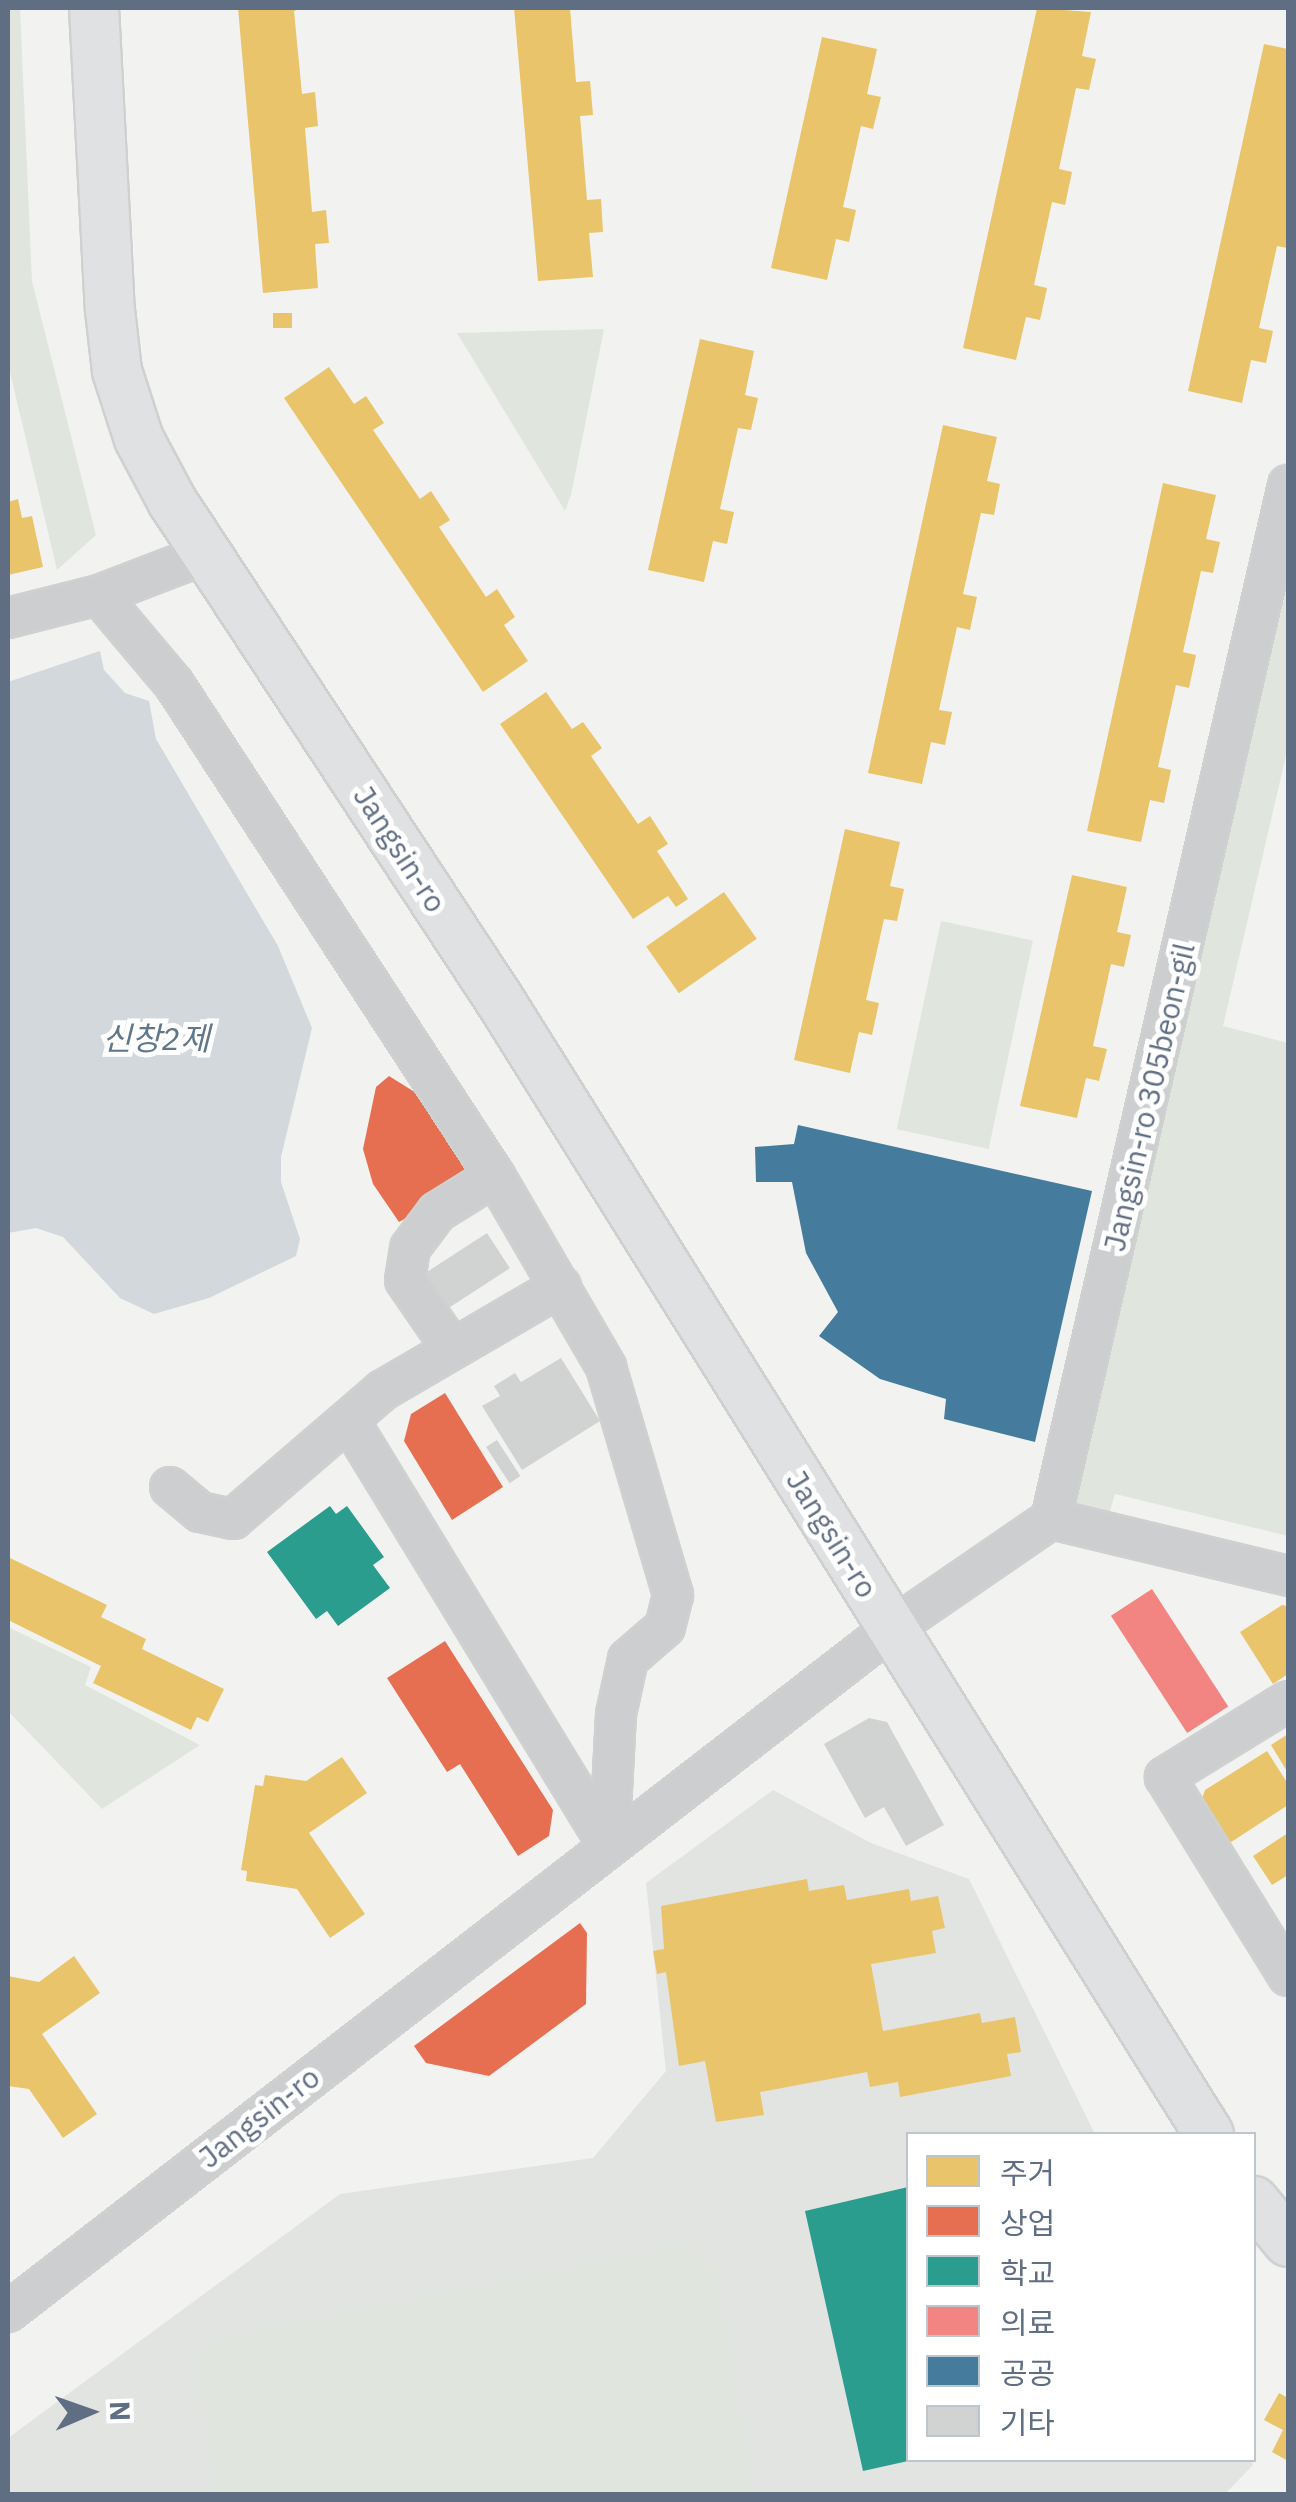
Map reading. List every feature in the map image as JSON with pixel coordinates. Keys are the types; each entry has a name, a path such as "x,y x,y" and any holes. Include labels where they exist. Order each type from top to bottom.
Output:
{"main road":[{"name":"Jangsin-ro","path":"94,8 118,371 138,439 206,554 501,1002 1208,2132"},
{"path":"1256,2202 1288,2242"}],"street":[{"name":"Jangsin-ro 305beon-gil","path":"1051,1519 1288,485"},
{"path":"8,618 99,595 206,554"},
{"path":"99,595 174,684 495,1176 606,1367 631,1437 674,1594 665,1627 628,1658 616,1714 609,1847"},
{"path":"451,1347 405,1280 410,1248 436,1212 495,1176"},
{"path":"170,1487 200,1512 233,1519 351,1424 383,1390 561,1286"},
{"path":"351,1424 609,1847"},
{"path":"890,1629 1051,1519 1288,1576"},
{"name":"Jangsin-ro","path":"8,2312 890,1629"},
{"path":"1288,1701 1164,1777 1288,1976"}],"shaded area":[{"path":"8,8 20,8 32,281 96,535 57,570 8,364"},
{"path":"604,329 571,495 565,511 457,333"},
{"path":"1288,581 1288,747 1223,1026 1288,1043 1288,1536 1115,1494 1109,1514 1071,1505"},
{"path":"941,921 1033,941 989,1149 897,1129"},
{"path":"8,1627 91,1667 85,1685 200,1745 102,1809 8,1711"},
{"path":"773,1790 871,1843 969,1879 1094,2132 906,2132 906,2462 1252,2462 1225,2494 8,2494 8,2438 340,2194 593,2158 666,2071 646,1883"},
{"path":"687,2246 715,2270 752,2494 219,2494 198,2368 204,2350 221,2339"}],"water":[{"name":"신창2제","path":"100,651 104,670 125,693 149,701 156,739 278,946 312,1028 281,1157 281,1182 300,1239 296,1256 209,1298 154,1314 120,1298 63,1237 36,1228 8,1233 8,682"}],"building: 주거":[{"path":"238,8 302,8 294,11 302,94 315,92 318,126 305,128 312,212 326,210 329,243 315,244 318,288 263,293"},
{"path":"514,8 570,8 576,82 590,81 593,115 580,116 587,200 601,199 603,232 589,233 593,277 538,281"},
{"path":"1037,8 1091,12 1082,56 1096,59 1089,90 1076,88 1059,169 1072,172 1065,205 1052,202 1034,285 1047,288 1040,320 1026,317 1016,360 963,348"},
{"path":"822,37 877,49 867,94 881,97 873,129 861,126 843,207 856,210 849,242 836,239 827,280 771,268"},
{"path":"1264,44 1288,49 1288,248 1277,246 1259,328 1273,331 1266,363 1251,360 1242,403 1188,391"},
{"path":"273,313 292,313 292,328 273,328"},
{"path":"700,339 754,351 745,395 758,398 751,430 738,428 720,509 734,512 727,544 713,541 704,582 648,570"},
{"path":"329,367 354,404 366,396 384,423 373,430 420,499 431,491 450,520 439,527 486,597 497,589 515,617 504,625 528,661 483,692 284,398"},
{"path":"943,425 997,437 987,481 1000,484 994,515 981,513 963,594 977,597 970,630 957,627 939,710 952,712 945,745 931,742 922,784 868,773"},
{"path":"1163,483 1216,495 1206,539 1220,542 1213,573 1201,571 1183,652 1196,655 1189,688 1176,685 1158,767 1171,770 1164,803 1150,800 1141,842 1087,831"},
{"path":"18,499 22,518 32,516 43,567 8,575 8,502"},
{"path":"546,692 572,729 583,722 602,748 591,756 638,824 650,816 668,844 657,851 688,899 676,907 668,896 633,919 500,724"},
{"path":"845,829 900,842 890,886 904,889 897,921 884,919 866,1000 879,1003 872,1035 859,1032 850,1073 794,1060"},
{"path":"1072,875 1127,887 1117,932 1131,935 1124,967 1111,964 1093,1046 1107,1049 1099,1081 1086,1078 1077,1118 1020,1106"},
{"path":"724,892 757,939 679,993 646,946"},
{"path":"8,1557 107,1605 101,1617 146,1639 142,1649 224,1689 208,1722 197,1717 191,1730 93,1683 101,1666 8,1620"},
{"path":"1282,1605 1288,1606 1288,1674 1273,1684 1240,1632"},
{"path":"1288,1734 1288,1773 1271,1745"},
{"path":"1267,1751 1288,1784 1288,1805 1225,1846 1200,1805 1205,1790"},
{"path":"342,1757 367,1793 309,1833 365,1914 330,1938 297,1889 246,1881 247,1871 241,1870 255,1785 263,1786 265,1775 306,1781"},
{"path":"1288,1833 1288,1875 1272,1885 1253,1856"},
{"path":"807,1879 809,1891 844,1885 847,1900 909,1889 911,1901 938,1896 945,1928 932,1931 936,1953 871,1964 883,2031 980,2013 982,2023 1015,2017 1021,2052 1007,2054 1011,2076 900,2097 898,2082 870,2087 867,2072 760,2092 764,2115 716,2122 705,2061 679,2066 666,1972 657,1974 653,1951 664,1949 661,1906"},
{"path":"74,1956 100,1993 42,2034 97,2114 63,2138 29,2089 8,2086 8,1976 39,1982"},
{"path":"1279,2393 1288,2398 1288,2461 1272,2452 1283,2430 1264,2420"}],"building: 상업":[{"path":"389,1076 421,1096 475,1180 399,1222 373,1184 363,1149 376,1087"},
{"path":"445,1393 503,1487 452,1520 404,1441 411,1414"},
{"path":"445,1641 553,1810 549,1836 518,1856 460,1764 447,1772 387,1678"},
{"path":"580,1923 587,1933 586,2004 489,2076 426,2063 414,2046"}],"building: 학교":[{"path":"330,1506 336,1514 347,1506 384,1557 373,1565 390,1588 338,1626 327,1611 316,1619 267,1552"},
{"path":"906,2187 906,2461 863,2471 805,2211"}],"building: 의료":[{"path":"1152,1589 1228,1706 1187,1733 1111,1616"}],"building: 공공":[{"path":"798,1125 1092,1191 1035,1442 944,1419 946,1399 880,1379 819,1336 838,1312 806,1253 792,1182 756,1182 755,1147 794,1144"}],"building: 기타":[{"path":"487,1233 510,1268 438,1315 415,1280"},
{"path":"561,1358 600,1421 522,1470 482,1406 500,1396 494,1386 515,1373 521,1382"},
{"path":"497,1440 520,1476 510,1483 486,1447"},
{"path":"869,1718 887,1722 944,1825 906,1846 884,1807 865,1818 824,1744"}]}
